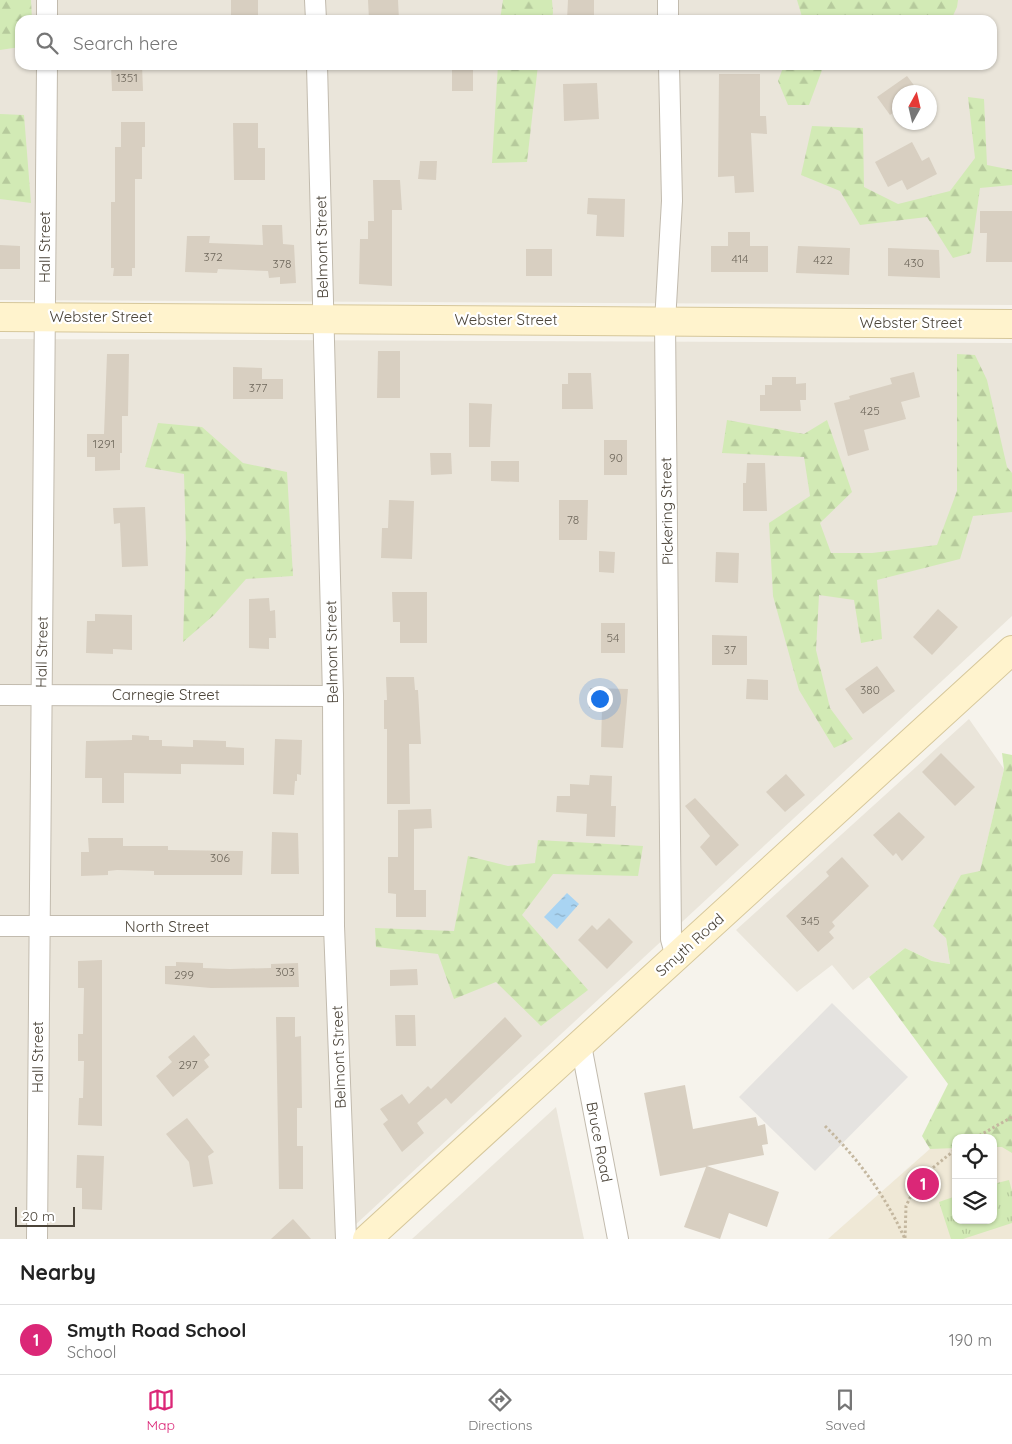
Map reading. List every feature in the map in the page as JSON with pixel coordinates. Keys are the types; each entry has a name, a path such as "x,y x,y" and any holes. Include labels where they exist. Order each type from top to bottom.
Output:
{"street":[{"path":"47,0 47,15"},
{"path":"316,0 316,15"},
{"path":"668,0 668,15"},
{"name":"Hall Street","path":"37,1239 47,70"},
{"name":"Belmont Street","path":"317,70 333,696 334,926 346,1239"},
{"name":"Pickering Street","path":"668,70 672,201 665,322 671,939 676,957"},
{"name":"Webster Street","path":"0,317 1012,324"},
{"name":"Smyth Road","path":"367,1239 1012,650"},
{"name":"Carnegie Street","path":"0,695 333,696"},
{"name":"North Street","path":"0,926 334,926"},
{"name":"Bruce Road","path":"581,1045 618,1239"}],"path":[{"path":"982,1134 1012,1117"},
{"path":"824,1126 848,1150 873,1180 891,1208 905,1239"},
{"path":"905,1239 906,1206 920,1179 952,1152"}],"shaded area":[{"path":"0,0 1012,0 1012,305 0,300"},
{"path":"0,339 1012,343 1012,616 340,1239 0,1239"},
{"path":"969,719 1004,769 980,872 946,938 950,964 932,961 905,948 853,990 832,965 797,992 736,930"},
{"path":"832,1003 908,1077 815,1171 739,1097"},
{"path":"991,1095 1012,1096 1012,1239 828,1239"},
{"path":"556,1107 584,1239 412,1239"}],"green space":[{"path":"0,0 31,0 32,15 15,15 15,48 0,50"},
{"path":"503,0 552,0 552,15 501,15"},
{"path":"797,0 958,0 953,15 802,15"},
{"path":"498,70 537,70 527,162 492,163"},
{"path":"782,70 822,70 809,105 788,105 778,81"},
{"path":"968,97 984,99 987,165 1012,170 1012,185 980,188 971,253 953,258 927,217 860,225 840,191 801,175 812,126 863,128 864,187 898,204 950,191 975,158"},
{"path":"0,114 24,115 31,203 0,199"},
{"path":"957,354 975,355 987,380 1007,467 1012,473 1012,512 973,516 960,559 877,580 882,639 861,643 854,600 819,595 816,650 830,708 853,739 834,748 799,690 773,596 769,523 810,496 804,457 722,453 727,420 804,434 827,420 852,492 820,523 831,553 872,553 937,545 957,491"},
{"path":"158,423 202,427 243,463 287,472 293,576 246,579 214,615 183,642 186,543 184,474 145,467"},
{"path":"1002,753 1012,755 1012,1153 1002,1147 997,1147 997,1134 952,1134 952,1148 930,1149 922,1136 948,1084 869,977 905,948 932,961 950,964 946,938 933,926 961,875 980,871 1004,769"},
{"path":"538,840 643,846 638,876 553,874 522,915 588,990 541,1026 496,982 454,999 438,954 376,947 375,928 454,931 468,856 508,866 535,863"},
{"path":"1009,1180 1012,1191 1012,1223 963,1239 951,1239 939,1202 952,1197 952,1224 997,1224 997,1183"}],"water":[{"path":"567,893 579,904 557,929 544,917"}],"building":[{"path":"231,0 258,0 258,15 231,15"},
{"path":"368,0 398,0 399,15 369,15"},
{"path":"568,0 594,0 594,15 567,15"},
{"path":"111,70 142,70 143,91 112,91"},
{"path":"452,70 473,70 473,91 452,91"},
{"path":"719,74 760,74 760,116 766,116 767,134 751,133 754,192 735,193 734,176 718,177"},
{"path":"907,76 914,85 894,85"},
{"path":"597,83 599,119 564,121 563,84"},
{"path":"892,86 892,114 890,115 877,97"},
{"path":"121,122 145,122 145,147 142,147 142,179 135,179 135,268 132,268 132,276 113,276 114,268 111,268 111,202 115,202 115,147 121,147"},
{"path":"233,123 258,123 258,148 265,148 265,180 234,180"},
{"path":"912,142 922,161 929,157 937,174 907,190 902,180 888,187 875,162"},
{"path":"420,161 437,161 436,180 418,179"},
{"path":"373,180 400,180 402,210 392,210 392,286 359,284 360,239 368,239 368,221 374,221"},
{"path":"588,198 625,199 624,237 596,236 597,215 587,214"},
{"path":"980,211 1012,211 1012,262 986,262 987,233 980,233"},
{"path":"262,225 282,225 283,244 294,245 296,283 280,284 280,277 269,278 268,271 218,269 217,273 185,272 187,236 210,236 209,243 263,245"},
{"path":"728,232 750,232 750,246 768,246 768,272 711,272 711,246 728,246"},
{"path":"0,245 20,246 20,269 0,269"},
{"path":"798,246 850,248 849,275 796,273"},
{"path":"888,248 939,250 940,278 888,276"},
{"path":"526,249 552,249 552,276 526,276"},
{"path":"378,351 400,351 400,398 377,398"},
{"path":"107,354 129,354 128,416 122,416 120,470 95,471 95,457 87,457 87,434 104,434"},
{"path":"233,367 262,368 262,379 283,379 283,399 233,399"},
{"path":"914,372 920,397 901,402 906,419 864,430 869,450 848,456 834,403 850,399 849,396 892,384 890,378"},
{"path":"568,373 591,373 593,409 562,409 562,384 568,384"},
{"path":"772,377 796,377 796,384 806,383 806,400 800,400 801,411 760,411 760,395 765,395 765,385 772,385"},
{"path":"469,403 492,404 490,447 469,447"},
{"path":"604,440 627,440 627,475 604,475"},
{"path":"430,453 451,453 452,474 431,475"},
{"path":"491,461 519,461 519,482 491,481"},
{"path":"747,463 765,463 767,511 743,511 743,483 746,483"},
{"path":"389,500 414,501 412,559 381,558 382,528 388,528"},
{"path":"559,500 588,500 587,540 559,540"},
{"path":"145,507 148,566 122,567 120,523 114,524 113,508"},
{"path":"599,551 615,552 614,573 599,572"},
{"path":"716,552 739,553 738,583 715,582"},
{"path":"392,592 427,592 427,643 400,643 400,622 393,622"},
{"path":"269,598 270,611 275,610 276,638 269,638 269,649 249,648 249,599"},
{"path":"938,609 958,627 932,655 913,637"},
{"path":"95,614 132,615 132,650 113,649 113,654 86,653 87,621 95,621"},
{"path":"601,623 625,623 625,653 601,653"},
{"path":"712,635 747,636 747,665 712,665"},
{"path":"877,666 895,691 863,714 845,689"},
{"path":"386,677 414,677 415,690 418,690 421,744 409,744 410,804 387,804 387,729 384,729 384,700 387,700"},
{"path":"747,679 768,680 768,700 746,699"},
{"path":"590,688 628,689 623,748 601,747 602,708 589,708"},
{"path":"132,735 149,736 149,740 162,740 162,746 193,747 193,740 226,741 226,747 244,748 244,765 181,764 181,774 124,773 124,803 102,803 102,778 85,778 86,741 132,740"},
{"path":"275,739 302,740 301,775 297,774 294,795 273,794"},
{"path":"941,753 975,787 955,806 922,772"},
{"path":"786,774 805,795 785,812 766,792"},
{"path":"590,775 612,776 611,806 616,806 615,837 586,836 587,814 556,812 557,796 570,796 570,784 589,785"},
{"path":"695,798 739,845 716,866 700,847 710,836 685,806"},
{"path":"431,809 432,828 414,829 414,890 426,890 426,917 396,917 396,894 388,893 388,857 398,857 398,810"},
{"path":"899,812 925,837 902,861 896,853 893,856 873,835"},
{"path":"272,832 298,833 299,874 271,874"},
{"path":"88,838 123,838 123,846 168,846 168,850 243,851 242,875 154,875 154,871 117,870 108,871 108,875 81,876 81,852 89,852"},
{"path":"842,857 869,886 832,922 835,926 829,932 834,938 818,952 786,916 829,876 826,872"},
{"path":"609,918 633,942 607,969 578,940 592,925 597,930"},
{"path":"102,960 102,1126 78,1125 79,1098 83,1098 84,1061 78,1061 78,1034 83,1034 84,988 78,988 78,961"},
{"path":"176,962 203,963 203,968 230,969 271,968 271,964 298,963 299,987 211,988 165,984 165,966 176,966"},
{"path":"417,969 418,985 390,986 390,970"},
{"path":"395,1015 415,1015 416,1046 396,1046"},
{"path":"276,1017 295,1017 295,1037 301,1036 302,1108 297,1108 297,1146 303,1146 303,1189 279,1189"},
{"path":"505,1017 522,1036 451,1104 446,1098 417,1123 424,1133 402,1152 383,1124 388,1120 380,1109 402,1094 409,1104 428,1086 431,1089"},
{"path":"194,1035 210,1055 204,1060 209,1067 173,1097 156,1076 172,1062 168,1057"},
{"path":"685,1085 693,1129 756,1117 758,1126 765,1124 768,1144 762,1145 764,1155 707,1166 779,1192 767,1227 729,1213 720,1239 684,1227 706,1167 660,1176 644,1093"},
{"path":"187,1118 214,1152 208,1156 213,1184 193,1187 189,1162 166,1134"},
{"path":"77,1155 104,1156 102,1210 82,1209 82,1188 76,1188"},
{"path":"293,1219 311,1239 271,1239"}],"place":[{"name":"Smyth Road School","path":"923,1184"}]}
